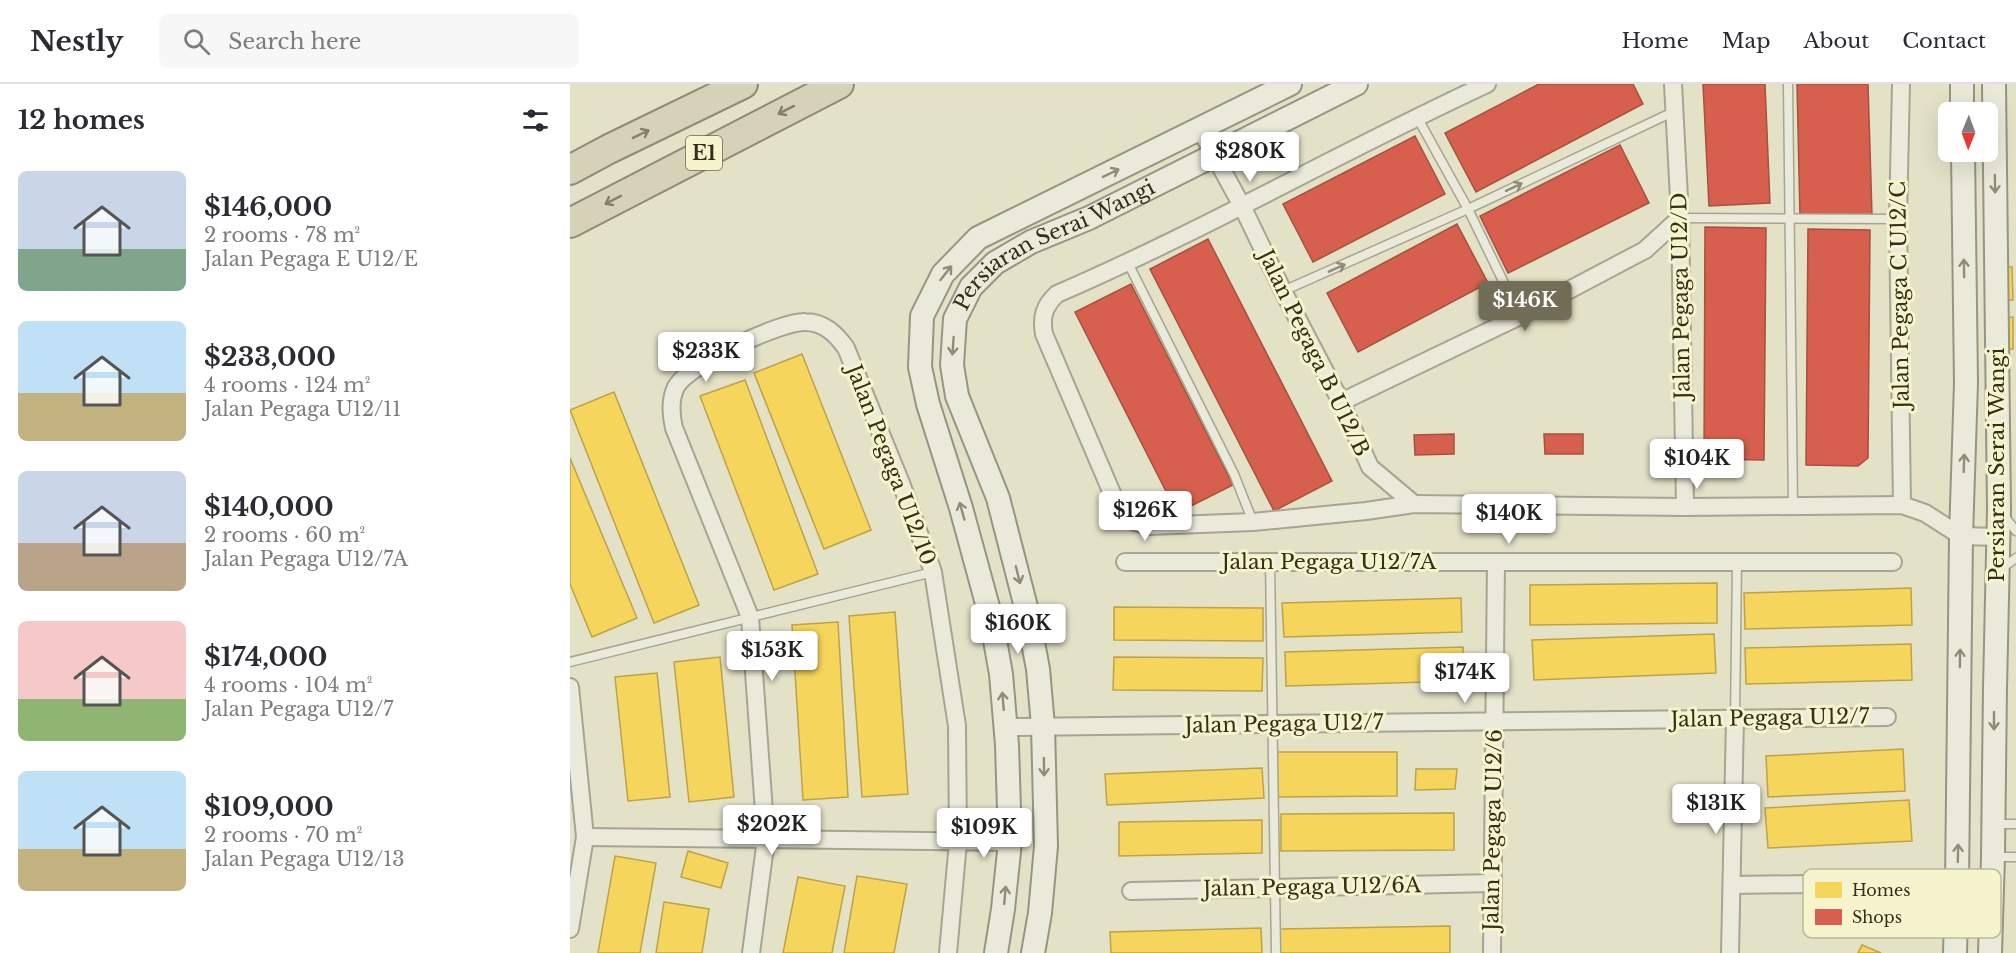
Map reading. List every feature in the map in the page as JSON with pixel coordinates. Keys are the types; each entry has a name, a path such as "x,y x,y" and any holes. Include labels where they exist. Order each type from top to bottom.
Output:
{"highway":[{"name":"E1","path":"570,170 743,84"},
{"name":"E1","path":"570,223 839,84"}],"street":[{"name":"Persiaran Serai Wangi","path":"996,953 1010,842 1006,727 1001,674 991,618 961,508 928,404 920,367 922,316 943,274 978,238 1290,84"},
{"name":"Persiaran Serai Wangi","path":"1033,953 1040,913 1046,846 1043,726 1038,669 1027,611 998,498 957,396 952,365 956,319 972,287 995,263 1030,242 1089,218 1356,84"},
{"path":"1487,84 1128,263 1057,294 1048,302 1043,312 1044,334 1120,512 1127,519 1149,525 1253,522 1414,504 1685,507 1902,506 1925,513 1961,536 2007,534"},
{"name":"Jalan Pegaga U12/D","path":"1673,84 1680,218 1685,507"},
{"name":"Jalan Pegaga C U12/C","path":"1900,84 1898,219 1902,506"},
{"path":"1962,84 1962,102"},
{"name":"Persiaran Serai Wangi","path":"1993,869 1997,574 2007,534 1999,509 1994,84"},
{"name":"Jalan Pegaga B U12/B","path":"1200,129 1242,206 1341,402 1370,467 1414,504"},
{"name":"Persiaran Serai Wangi","path":"1958,869 1961,536 1966,383 1963,162"},
{"path":"1341,402 1520,316 1645,250 1680,218"},
{"name":"Jalan Pegaga U12/10","path":"751,953 766,839 750,617 674,428 672,415 675,388 684,376 740,343 792,322 808,322 823,326 837,336 846,348 893,462 933,572 957,726 958,842 948,953"},
{"name":"Jalan Pegaga U12/7A","path":"1125,562 1893,562"},
{"name":"Jalan Pegaga U12/6","path":"1492,953 1496,562"},
{"path":"570,687 585,837 570,929"},
{"name":"Jalan Pegaga U12/7","path":"1006,727 1887,717"},
{"path":"1730,953 1735,718"},
{"path":"585,837 1010,842"},
{"name":"Jalan Pegaga U12/6A","path":"1131,891 1493,883"},
{"path":"1732,885 1803,884"},
{"name":"Persiaran Serai Wangi","path":"1955,953 1956,938"},
{"name":"Persiaran Serai Wangi","path":"1990,938 1990,953"}],"lane":[{"path":"1788,84 1793,507"},
{"path":"1283,291 1467,209 1675,111"},
{"path":"1417,117 1467,209 1520,316"},
{"path":"1680,218 1898,219"},
{"path":"1128,263 1234,474 1253,522"},
{"path":"1997,574 2003,566 2016,558"},
{"path":"1270,562 1276,953"},
{"path":"1735,718 1737,562"},
{"path":"570,662 933,572"},
{"path":"1994,824 2016,824"},
{"path":"1993,857 2016,857"}],"building: Homes":[{"path":"2002,267 2012,267 2013,300 2003,300"},
{"path":"2013,317 2013,349 2002,349 2002,318"},
{"path":"802,354 871,530 824,549 754,373"},
{"path":"745,380 818,574 774,590 700,396"},
{"path":"614,392 699,605 654,623 570,410"},
{"path":"570,458 637,618 592,637 570,584"},
{"path":"1717,583 1717,623 1530,625 1530,585"},
{"path":"1911,588 1912,625 1745,629 1744,593"},
{"path":"1461,598 1462,632 1284,637 1282,603"},
{"path":"1114,607 1263,608 1263,641 1114,640"},
{"path":"895,612 908,794 862,797 849,616"},
{"path":"838,622 848,797 803,800 792,625"},
{"path":"1714,634 1716,673 1534,680 1532,640"},
{"path":"1911,644 1912,680 1746,684 1745,648"},
{"path":"1463,647 1464,681 1286,686 1285,652"},
{"path":"720,657 734,797 689,802 674,662"},
{"path":"1114,657 1263,658 1262,691 1113,690"},
{"path":"657,673 670,797 628,801 615,677"},
{"path":"1903,749 1905,791 1768,797 1766,756"},
{"path":"1276,752 1397,752 1397,796 1276,797"},
{"path":"1262,768 1264,798 1107,805 1105,774"},
{"path":"1416,769 1457,769 1455,789 1415,790"},
{"path":"1909,800 1912,841 1768,848 1765,808"},
{"path":"1454,813 1454,850 1281,851 1281,814"},
{"path":"1262,820 1262,853 1119,856 1119,822"},
{"path":"688,851 728,863 721,888 681,877"},
{"path":"615,856 656,863 640,953 598,953"},
{"path":"857,876 907,884 894,953 844,953"},
{"path":"798,877 845,886 832,953 783,953"},
{"path":"664,902 709,909 702,953 656,953"},
{"path":"1450,926 1450,953 1280,953 1280,929"},
{"path":"1261,928 1262,953 1111,953 1110,932"},
{"path":"1862,945 1881,953 1858,953"}],"building: Shops":[{"path":"1539,84 1633,84 1643,104 1476,192 1445,133"},
{"path":"1703,84 1765,84 1770,203 1709,206"},
{"path":"1797,84 1868,84 1872,215 1800,217"},
{"path":"1415,136 1445,194 1313,262 1283,204"},
{"path":"1620,145 1649,203 1508,273 1480,216"},
{"path":"1457,224 1488,283 1358,352 1327,293"},
{"path":"1705,227 1766,228 1764,460 1704,459"},
{"path":"1808,229 1870,230 1868,458 1858,466 1806,465"},
{"path":"1208,239 1332,481 1274,511 1150,269"},
{"path":"1131,284 1233,485 1177,513 1075,312"},
{"path":"1454,434 1454,454 1415,455 1414,435"},
{"path":"1544,434 1583,434 1583,454 1545,454"}]}
